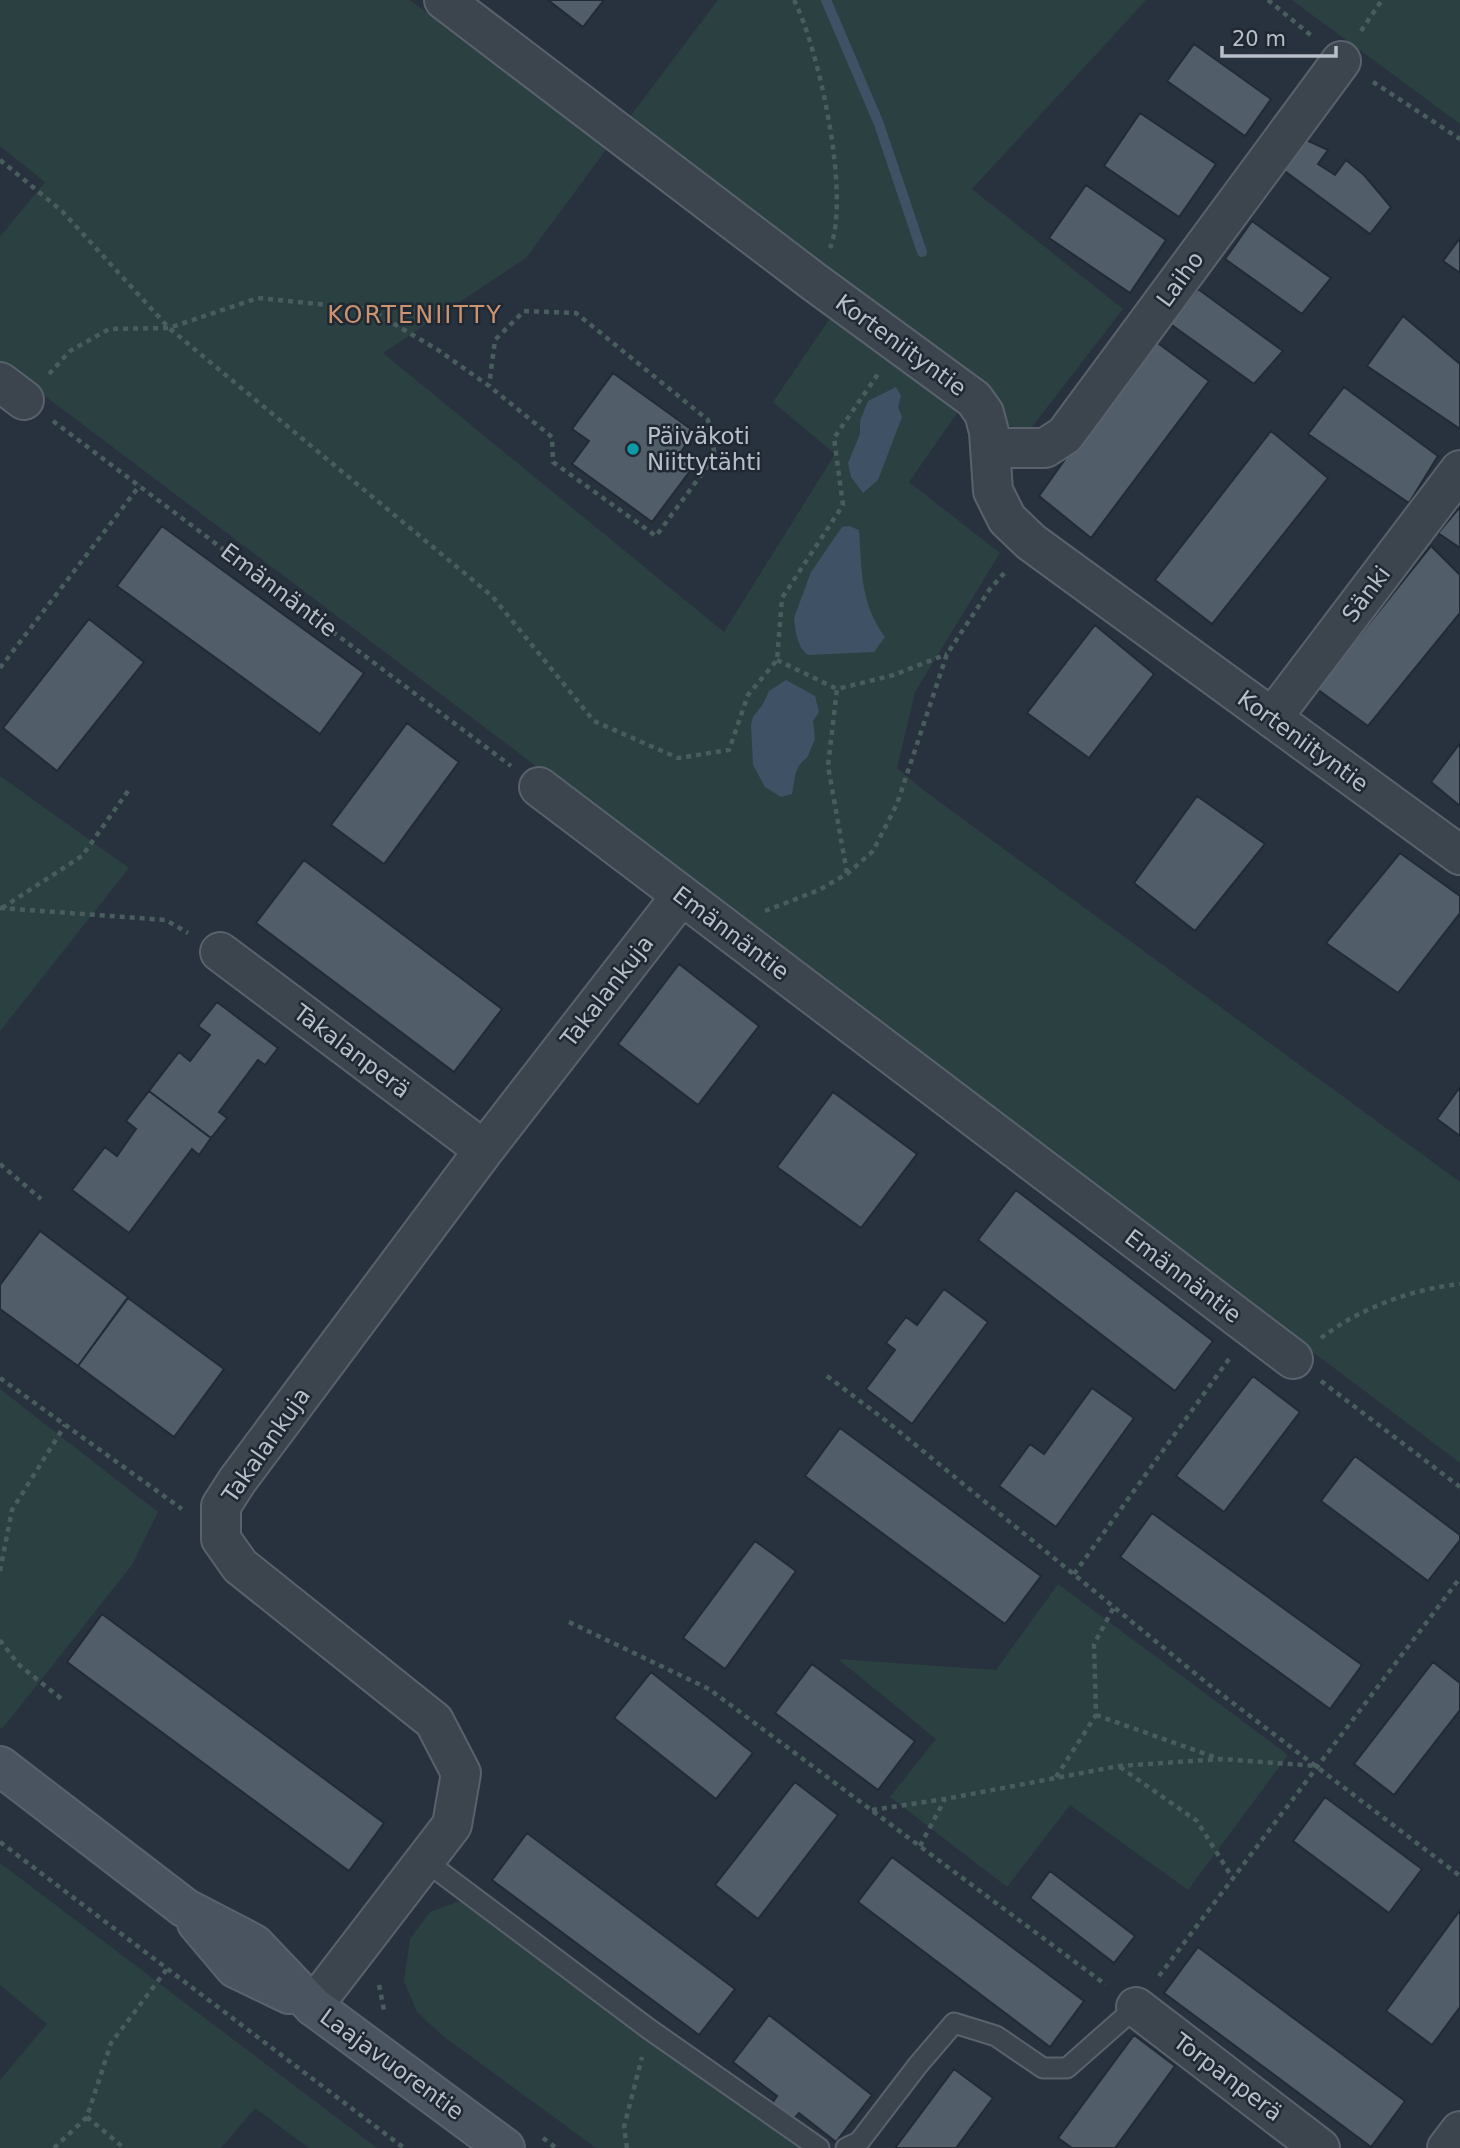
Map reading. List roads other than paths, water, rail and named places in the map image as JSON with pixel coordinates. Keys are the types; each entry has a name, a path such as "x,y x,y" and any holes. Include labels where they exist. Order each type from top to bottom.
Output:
{"main road":[{"name":"Laajavuorentie","path":"0,1766 185,1908 254,1944 313,2006 505,2148"}],"street":[{"name":"Korteniityntie","path":"444,0 813,281 974,399 984,413 991,448 993,491 1007,519 1031,542 1460,855"},
{"name":"Laiho","path":"991,448 1045,447 1065,435 1341,61"},
{"name":"Sänki","path":"1272,719 1460,470"},
{"name":"Emännäntie","path":"539,787 1293,1359"},
{"name":"Takalankuja","path":"313,2006 452,1825 461,1773 434,1721 240,1566 221,1539 221,1506 244,1471 484,1150 681,896"},
{"name":"Takalanperä","path":"220,951 484,1150"},
{"name":"Torpanperä","path":"1136,2007 1320,2148"},
{"path":"1447,2148 1460,2131"}],"lane":[{"path":"424,1860 649,2029 819,2148"},
{"path":"846,2148 859,2143 918,2065 954,2023 996,2036 1043,2068 1068,2068 1136,2007"}],"water":[{"path":"896,387 901,396 898,407 902,417 878,480 863,493 851,477 848,463 860,434 860,421 868,401"},
{"path":"849,526 859,530 867,599 885,637 874,652 808,655 801,648 794,618 811,572 842,527"},
{"path":"786,680 815,696 819,712 813,721 815,739 807,758 797,769 792,794 781,797 765,787 753,765 751,725 769,691"}],"waterway":[{"path":"826,0 879,124 922,252"}],"place":[{"name":"Päiväkoti Niittytähti","path":"633,449"}],"district":[{"name":"KORTENIITTY","path":"415,315"}]}
